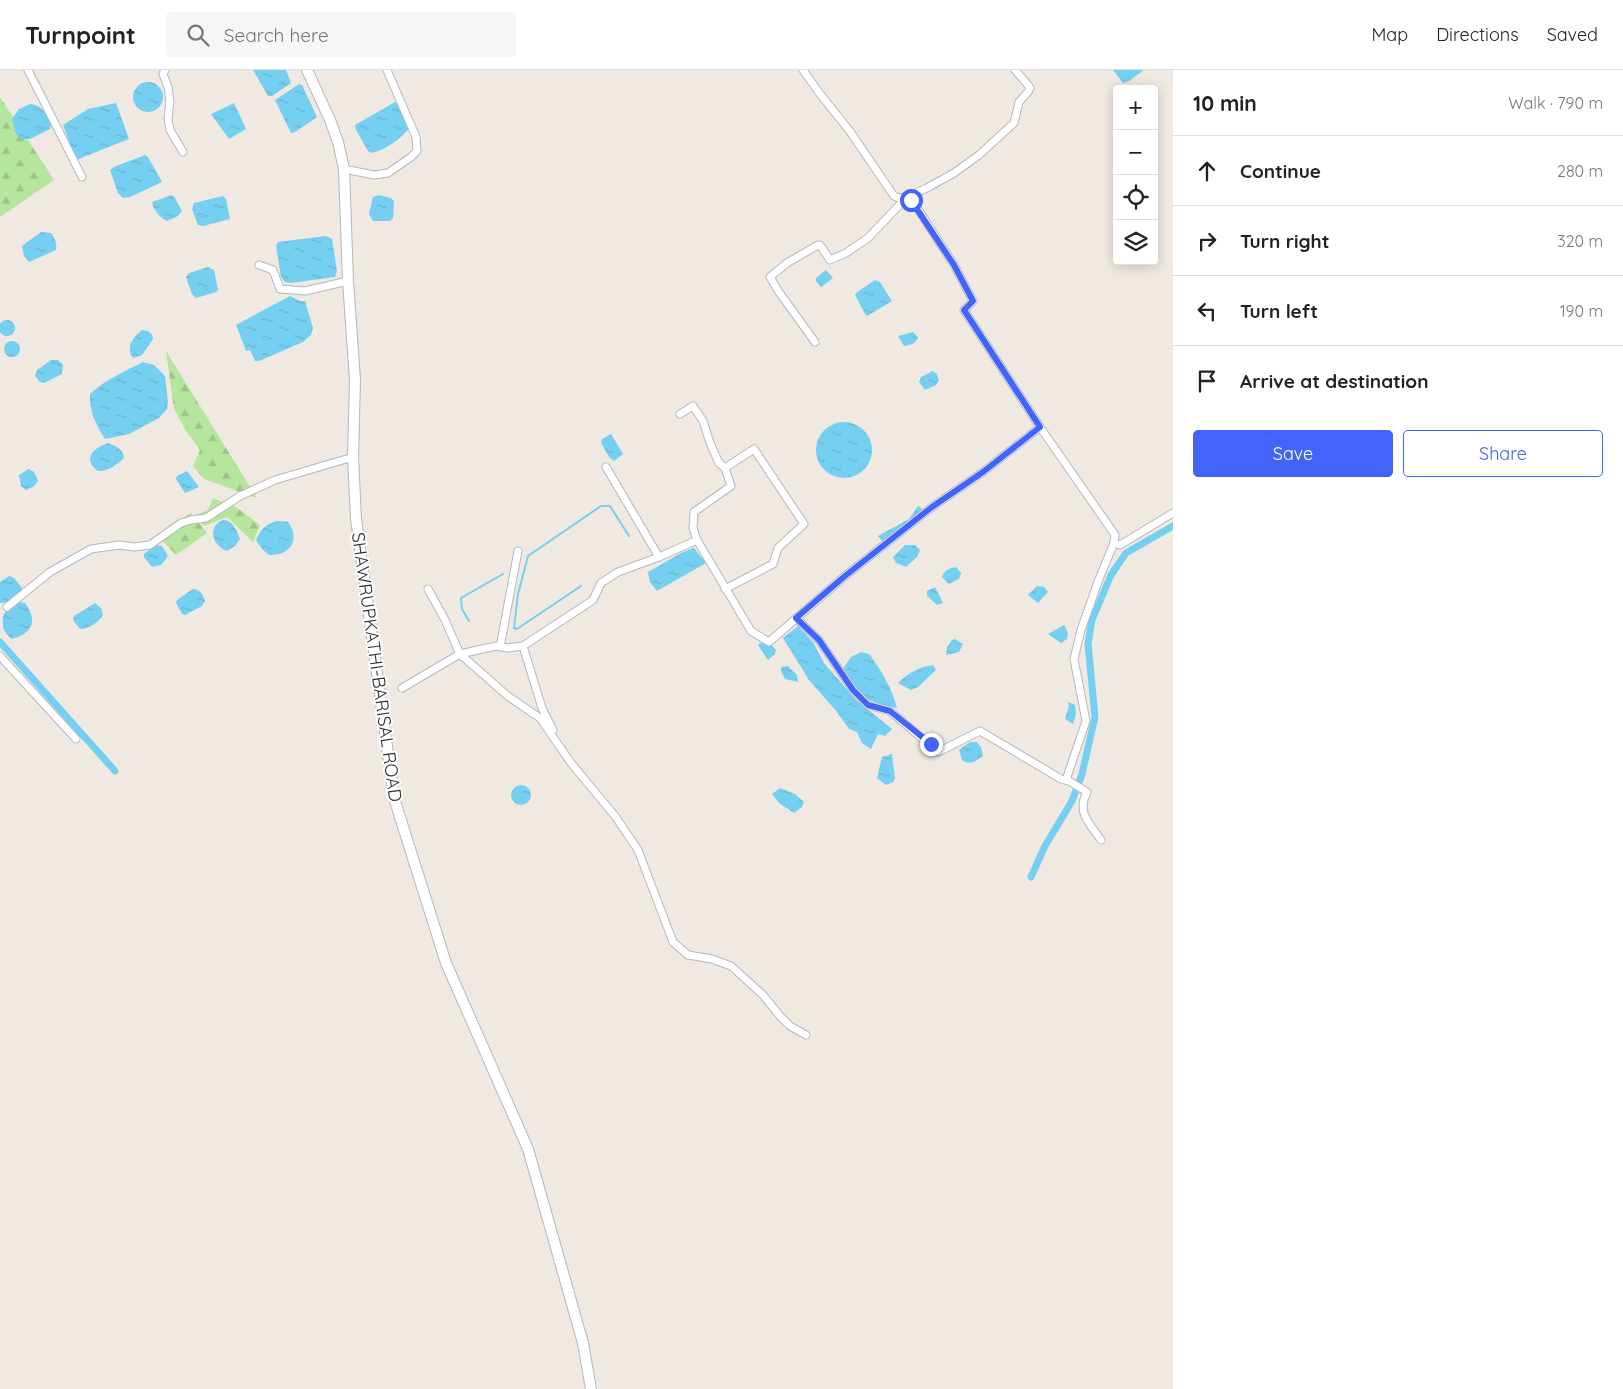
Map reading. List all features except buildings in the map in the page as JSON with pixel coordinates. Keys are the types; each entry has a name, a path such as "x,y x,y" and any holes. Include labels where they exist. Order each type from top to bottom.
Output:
{"main road":[{"name":"SHAWRUPKATHI-BARISAL ROAD","path":"307,70 330,120 338,142 344,169 348,280 355,380 353,457 356,519 394,798 446,963 528,1149 583,1343 591,1389"}],"street":[{"path":"28,70 82,177"},
{"path":"165,70 163,74 168,87 170,101 168,119 170,130 183,152"},
{"path":"344,169 374,175 388,173 411,158 416,151 416,137 388,70"},
{"path":"803,70 849,130 894,196 899,198 907,197 927,188 954,173 979,155 1014,122 1019,102 1030,88 1015,70"},
{"path":"815,342 770,277 787,263 818,245 830,260 846,253 868,238 907,197"},
{"path":"907,197 914,203 954,265 973,301 964,310 1040,427 1115,535 1114,543 1081,630 1074,659 1086,721 1068,781"},
{"path":"259,265 274,270 280,289 305,291 348,280"},
{"path":"680,414 693,406 703,420 710,443 732,486 694,512 693,528 697,540 751,631 769,642 845,576 932,507 983,472 1040,427"},
{"path":"724,468 754,449 804,524 778,548 772,564 725,589"},
{"path":"6,607 50,572 91,549 119,544 134,547 150,545 181,523 206,518 240,496 275,480 353,457"},
{"path":"606,467 659,557"},
{"path":"1114,543 1120,544 1173,513"},
{"path":"402,688 460,654 496,646 507,648 523,646 594,600 601,583 618,572 697,540"},
{"path":"501,642 518,552"},
{"path":"428,589 444,618 460,654 509,697 540,718 571,763 615,816 638,850 673,942 688,955 712,959 731,966 763,995 790,1026 806,1035"},
{"path":"796,618 819,640 853,690 868,705 890,711 938,752 980,731 1054,775 1087,792 1082,801 1085,818 1101,840"},
{"path":"523,646 542,708 558,742"},
{"path":"0,656 76,739"}],"green space":[{"path":"0,97 54,180 0,217"},
{"path":"166,351 257,498 204,479 193,466 200,450 186,431 174,409"},
{"path":"213,498 236,507 260,525 253,542 227,517 204,526 195,515 208,510"},
{"path":"191,513 207,533 176,555 158,536"}],"water":[{"path":"253,70 286,70 291,83 272,96 268,96"},
{"path":"1113,70 1144,70 1123,83"},
{"path":"148,82 159,86 163,97 159,108 148,112 137,108 133,97 137,86"},
{"path":"299,84 302,85 317,117 291,133 275,100"},
{"path":"395,102 398,104 410,128 392,144 371,153 356,130 355,125"},
{"path":"116,103 129,139 76,160 63,125 88,109"},
{"path":"234,103 246,129 229,139 211,114"},
{"path":"30,104 38,106 44,111 51,126 50,129 30,139 21,139 15,132 12,119 19,109"},
{"path":"145,155 162,182 130,197 123,198 118,193 110,170"},
{"path":"172,195 182,211 178,216 167,221 157,213 152,202"},
{"path":"379,195 391,198 394,201 393,218 390,221 373,221 369,214 373,197"},
{"path":"223,196 226,199 230,219 203,226 198,225 192,209 194,203"},
{"path":"41,232 51,233 54,237 56,250 29,262 24,256 22,246"},
{"path":"326,236 332,239 337,271 335,277 291,283 285,282 281,277 276,246 278,242"},
{"path":"208,267 214,270 218,290 196,298 192,294 186,277 189,273"},
{"path":"826,270 833,278 821,287 816,278"},
{"path":"875,280 880,282 892,301 867,316 855,295"},
{"path":"290,296 300,301 305,301 313,328 311,335 303,342 255,361 250,350 246,351 236,325"},
{"path":"7,320 13,322 15,328 13,334 7,336 1,334 -1,328 1,322"},
{"path":"142,330 150,332 153,339 142,355 134,358 131,356 130,345"},
{"path":"913,332 918,338 912,344 904,346 898,336"},
{"path":"12,341 20,349 12,357 4,349"},
{"path":"51,360 58,360 63,365 62,374 44,383 40,382 35,376 37,370"},
{"path":"143,362 154,365 165,376 167,409 159,418 129,434 105,439 94,418 90,394 122,372"},
{"path":"933,371 937,374 939,380 936,385 925,390 919,382 921,377"},
{"path":"844,422 859,427 867,435 872,450 867,465 859,473 844,478 829,473 821,465 816,450 821,435 829,427"},
{"path":"611,434 623,454 614,461 609,457 601,443 602,439"},
{"path":"108,443 116,446 124,458 109,469 98,471 93,467 90,458 91,454"},
{"path":"29,469 34,472 38,481 33,487 26,490 21,486 19,475"},
{"path":"187,471 199,487 185,493 176,479 177,476"},
{"path":"918,506 922,509 918,515 888,539 882,541 878,536 909,519"},
{"path":"223,520 232,524 240,539 235,546 227,551 218,545 213,536 214,527"},
{"path":"277,521 288,522 292,529 293,541 288,550 283,553 269,555 256,540 264,528 270,523"},
{"path":"156,545 162,546 168,556 161,565 152,567 144,557 144,554"},
{"path":"905,545 915,545 920,550 917,557 906,567 896,563 893,557"},
{"path":"694,548 706,563 657,591 650,582 648,572 681,553"},
{"path":"956,567 961,573 959,579 949,584 942,577 948,570"},
{"path":"9,576 14,578 22,588 13,598 7,602 0,603 0,582"},
{"path":"1037,586 1044,587 1048,592 1038,603 1028,595"},
{"path":"935,587 943,603 937,605 927,596 927,591"},
{"path":"193,589 199,591 205,601 202,606 185,615 182,614 176,603 177,600"},
{"path":"19,602 25,603 29,609 32,621 29,630 12,639 4,630 3,620 7,609"},
{"path":"95,603 101,608 103,615 93,625 80,629 73,620 74,616"},
{"path":"1064,625 1068,633 1067,639 1061,643 1048,634"},
{"path":"798,626 813,642 824,663 855,699 892,729 885,736 878,734 871,749 862,743 857,732 849,729 809,680 783,638"},
{"path":"955,639 963,644 959,652 946,655 947,647"},
{"path":"760,643 771,644 776,650 775,654 768,660 758,645"},
{"path":"861,652 869,654 878,666 889,686 897,708 870,700 859,692 842,670 851,657"},
{"path":"933,665 936,670 918,687 911,690 898,683 914,671"},
{"path":"788,666 797,675 798,682 785,679 781,667"},
{"path":"1068,702 1075,705 1076,714 1073,724 1065,719 1069,706"},
{"path":"970,742 977,742 981,747 983,756 967,763 962,760 959,750"},
{"path":"892,754 895,779 886,785 877,778 882,757"},
{"path":"521,785 528,788 531,795 528,802 521,805 514,802 511,795 514,788"},
{"path":"780,788 795,794 804,802 802,807 794,813 779,803 772,794"}],"waterway":[{"path":"581,586 517,629 514,628 518,594 528,556 601,506 610,506 629,536"},
{"path":"1031,877 1045,846 1072,801 1082,774 1095,717 1088,644 1092,620 1111,575 1126,553 1173,526"},
{"path":"469,621 462,609 461,598 503,574"},
{"path":"0,642 115,771"}],"route":[{"path":"911,200 954,265 973,301 964,310 1040,427 1022,439 983,472 932,507 845,576 796,618 819,640 853,690 868,705 890,711 931,744"}]}
